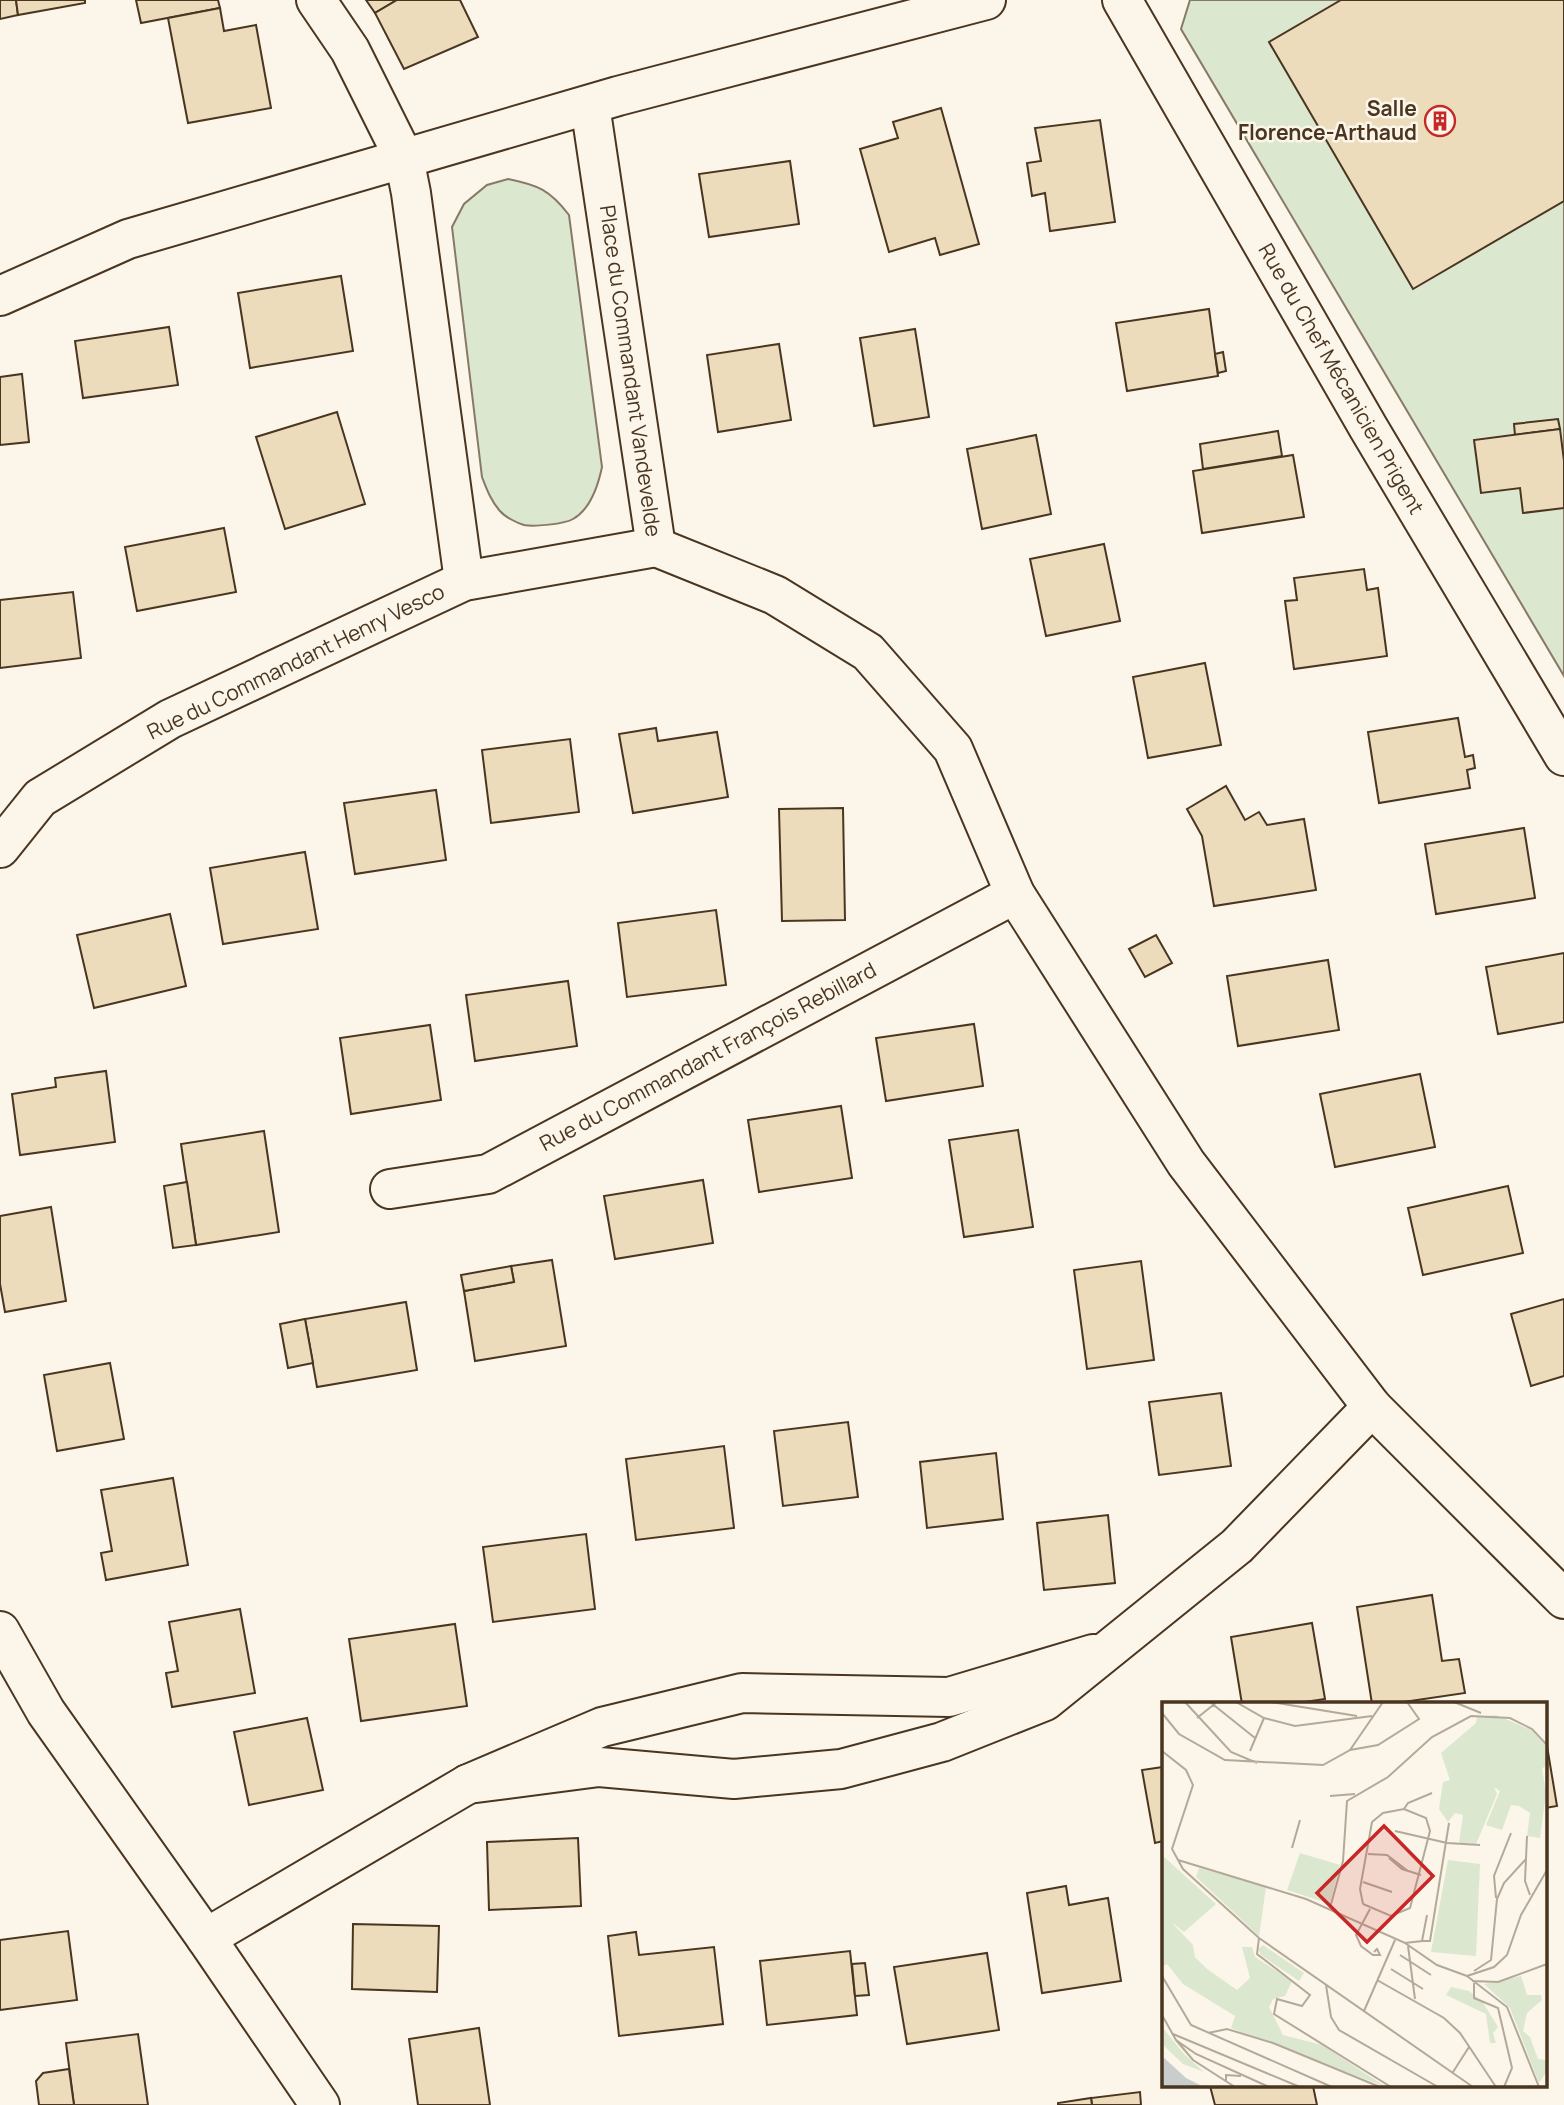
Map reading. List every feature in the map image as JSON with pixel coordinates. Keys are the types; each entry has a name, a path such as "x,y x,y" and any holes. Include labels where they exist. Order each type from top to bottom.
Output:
{"street":[{"path":"316,0 350,50 404,158 464,581"},
{"path":"0,296 128,239 590,105 986,0"},
{"name":"Rue du Chef Mécanicien Prigent","path":"1122,0 1375,439 1564,756"},
{"name":"Place du Commandant Vandevelde","path":"464,581 656,547 590,105"},
{"path":"656,547 775,594 868,652 953,749 1015,894 1186,1163 1372,1407 1564,1599"},
{"name":"Rue du Commandant Henry Vesco","path":"0,848 40,798 170,719 464,581"},
{"name":"Rue du Commandant François Rebillard","path":"390,1189 488,1174 1015,894"},
{"path":"468,1784 598,1767 734,1779 841,1769 942,1742 1045,1701 1237,1546 1372,1407"},
{"path":"0,1631 46,1712 320,2105"},
{"path":"206,1938 468,1784 602,1727 742,1693 949,1697 1111,1649"}],"green space":[{"path":"1190,0 1564,0 1564,676 1181,29"},
{"path":"508,179 543,190 569,215 602,467 596,489 585,509 569,521 549,525 524,525 505,515 492,499 482,477 452,227 464,204 487,185"}],"building":[{"path":"0,0 16,0 18,15 0,19"},
{"path":"16,0 85,0 85,3 18,15"},
{"path":"136,0 218,0 220,8 141,23"},
{"path":"366,0 397,0 375,13"},
{"path":"397,0 460,0 478,37 404,69 375,13"},
{"name":"Salle Florence-Arthaud","path":"1341,0 1564,0 1564,201 1413,289 1269,42"},
{"path":"220,8 224,31 256,25 271,108 188,123 168,18"},
{"path":"941,108 979,244 940,255 935,238 889,252 860,149 898,138 893,122"},
{"path":"1100,120 1115,222 1050,231 1045,193 1032,196 1027,163 1041,161 1035,128"},
{"path":"790,161 799,224 709,237 699,174"},
{"path":"341,276 353,351 250,368 238,293"},
{"path":"1209,309 1218,376 1127,391 1116,323"},
{"path":"169,327 178,385 83,398 75,341"},
{"path":"915,329 929,417 874,426 860,338"},
{"path":"779,344 791,420 718,432 707,355"},
{"path":"1223,352 1226,371 1218,373 1215,354"},
{"path":"22,374 29,442 0,445 0,377"},
{"path":"337,412 365,504 285,529 256,437"},
{"path":"1558,419 1560,429 1515,435 1514,424"},
{"path":"1560,429 1564,461 1564,508 1523,513 1520,488 1481,493 1474,440"},
{"path":"1278,431 1282,456 1203,469 1200,444"},
{"path":"1036,435 1051,514 982,529 967,449"},
{"path":"1293,455 1304,517 1202,533 1193,471"},
{"path":"224,528 236,592 137,611 125,547"},
{"path":"1104,544 1120,621 1046,636 1030,559"},
{"path":"1364,569 1367,590 1378,588 1387,656 1294,669 1285,601 1297,600 1294,578"},
{"path":"73,592 81,658 0,668 0,600"},
{"path":"1205,663 1221,745 1148,758 1133,677"},
{"path":"1458,718 1465,757 1473,755 1475,768 1467,770 1470,788 1379,803 1368,732"},
{"path":"656,728 658,741 717,732 728,797 633,813 619,734"},
{"path":"570,739 579,812 491,823 482,750"},
{"path":"1226,786 1245,820 1259,812 1267,825 1304,819 1316,890 1214,906 1202,836 1187,809"},
{"path":"436,790 446,860 355,874 344,803"},
{"path":"843,808 845,920 782,921 779,809"},
{"path":"1524,828 1535,898 1436,914 1425,844"},
{"path":"305,852 318,929 223,944 210,868"},
{"path":"716,910 726,985 627,997 618,923"},
{"path":"170,914 186,986 94,1008 77,935"},
{"path":"1156,935 1172,963 1145,977 1129,949"},
{"path":"1564,953 1564,1022 1498,1034 1486,967"},
{"path":"1328,960 1339,1030 1238,1046 1227,976"},
{"path":"568,981 577,1046 475,1061 466,995"},
{"path":"974,1024 983,1086 886,1101 876,1038"},
{"path":"430,1025 441,1100 351,1114 340,1038"},
{"path":"106,1071 115,1142 20,1155 12,1094 56,1087 55,1078"},
{"path":"1420,1074 1435,1147 1335,1167 1320,1094"},
{"path":"841,1106 852,1178 759,1192 748,1120"},
{"path":"1018,1130 1033,1227 964,1237 949,1140"},
{"path":"264,1131 279,1232 196,1245 181,1144"},
{"path":"703,1180 713,1243 615,1259 604,1196"},
{"path":"187,1182 196,1245 173,1248 164,1186"},
{"path":"1508,1186 1523,1253 1423,1275 1408,1208"},
{"path":"51,1207 66,1301 5,1312 0,1284 0,1216"},
{"path":"552,1260 566,1346 475,1361 464,1291 514,1282 511,1266"},
{"path":"1141,1261 1154,1360 1087,1369 1074,1270"},
{"path":"511,1266 514,1282 464,1291 461,1275"},
{"path":"1564,1299 1564,1376 1531,1386 1511,1314"},
{"path":"406,1302 417,1370 317,1387 305,1319"},
{"path":"305,1319 313,1363 288,1368 280,1324"},
{"path":"110,1363 124,1439 57,1451 44,1375"},
{"path":"1221,1393 1231,1466 1159,1475 1149,1402"},
{"path":"848,1422 858,1497 783,1506 774,1431"},
{"path":"724,1446 734,1528 636,1540 626,1459"},
{"path":"996,1453 1003,1519 927,1528 920,1462"},
{"path":"173,1478 188,1565 106,1580 101,1553 112,1551 101,1490"},
{"path":"1108,1515 1115,1583 1044,1590 1037,1523"},
{"path":"586,1534 595,1609 493,1622 483,1547"},
{"path":"1432,1595 1442,1661 1459,1659 1465,1693 1404,1702 1372,1702 1357,1607"},
{"path":"240,1609 255,1693 172,1707 166,1673 178,1671 169,1622"},
{"path":"1312,1623 1325,1699 1305,1702 1242,1702 1231,1637"},
{"path":"455,1624 467,1706 361,1721 349,1639"},
{"path":"307,1718 323,1790 249,1805 234,1732"},
{"path":"1546,1740 1557,1806 1546,1808"},
{"path":"1162,1767 1162,1841 1155,1843 1142,1770"},
{"path":"578,1838 581,1906 489,1910 487,1842"},
{"path":"1066,1886 1069,1905 1108,1898 1121,1981 1042,1993 1027,1893"},
{"path":"353,1924 439,1926 437,1992 352,1989"},
{"path":"68,1931 77,2000 0,2010 0,1940"},
{"path":"636,1932 639,1955 714,1947 723,2024 619,2036 608,1936"},
{"path":"850,1951 857,2015 767,2025 760,1961"},
{"path":"987,1953 999,2030 907,2044 894,1967"},
{"path":"865,1963 869,1995 855,1996 852,1964"},
{"path":"479,2028 490,2105 418,2105 409,2039"},
{"path":"138,2034 148,2105 74,2105 66,2043"},
{"path":"69,2069 74,2105 39,2105 36,2081 43,2073"},
{"path":"1211,2088 1313,2088 1317,2105 1215,2105"},
{"path":"1140,2092 1141,2105 1092,2105 1091,2098"},
{"path":"1091,2098 1092,2105 1058,2105 1058,2103"}],"place":[{"name":"Salle Florence-Arthaud","path":"1440,121"}]}
